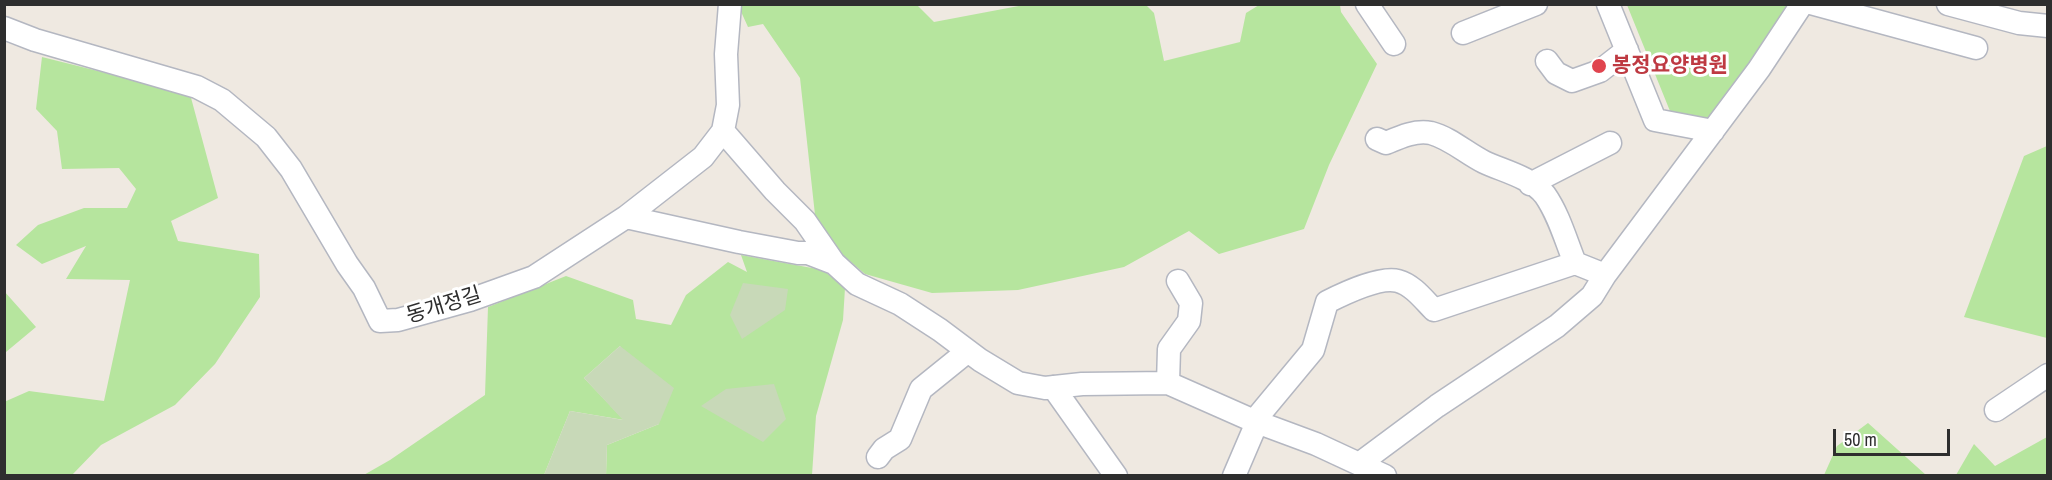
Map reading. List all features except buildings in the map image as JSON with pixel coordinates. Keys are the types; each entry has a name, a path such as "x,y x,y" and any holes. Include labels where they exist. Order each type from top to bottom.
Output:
{"street":[{"name":"동개정길","path":"4,28 35,40 196,87 230,105 266,137 291,169 347,264 364,288 380,321 398,320 471,300 534,277 626,217 703,158 723,131 728,105 726,54 730,4"},
{"path":"1367,4 1394,44"},
{"path":"1463,33 1536,4"},
{"path":"1608,4 1654,120 1713,131"},
{"path":"1359,464 1437,406 1557,326 1592,296 1605,275 1759,69 1802,4"},
{"path":"1814,4 1976,48"},
{"path":"1948,4 2019,23 2048,26"},
{"path":"1547,61 1556,73 1572,81 1600,71 1627,50"},
{"path":"723,131 776,192 805,221 834,263 856,284 900,304 1018,383 1045,388 1082,384 1168,383 1254,421 1346,456 1385,476"},
{"path":"1377,139 1386,143 1408,134 1430,133 1523,179 1537,189 1560,224 1575,263"},
{"path":"1537,189 1610,143"},
{"path":"626,217 739,242 808,253 834,263"},
{"path":"1234,476 1255,427 1254,421 1313,350 1327,302 1365,286 1385,281 1398,281 1415,290 1434,310 1575,263 1605,275"},
{"path":"1168,383 1169,349 1189,321 1191,303 1178,281"},
{"path":"878,457 884,449 900,439 921,389 968,351"},
{"path":"1996,410 2048,375"},
{"path":"1053,387 1116,476"}],"green space":[{"path":"738,5 917,5 934,22 1024,5 1146,5 1154,13 1164,61 1240,42 1246,13 1259,5 1340,5 1341,12 1377,64 1329,165 1304,229 1219,254 1189,231 1124,267 1018,290 932,293 865,274 817,233 800,78 763,24 748,27"},
{"path":"1627,5 1792,5 1708,121 1672,116"},
{"path":"42,57 190,94 218,198 171,221 178,241 259,254 260,297 215,364 175,405 101,445 72,475 5,475 4,402 29,391 104,401 130,280 66,279 86,246 42,264 16,245 38,225 84,208 127,208 136,189 119,168 62,169 57,131 36,109"},
{"path":"2047,146 2047,338 1964,317 2024,156"},
{"path":"741,255 823,270 845,288 843,320 816,416 812,475 606,475 607,445 659,424 620,346 584,378 624,420 570,411 544,475 362,476 390,460 485,395 488,307 566,276 633,300 636,319 671,325 686,295 728,262 747,272"},
{"path":"743,283 788,289 785,310 742,339 730,315"},
{"path":"4,291 36,327 6,352 4,351"},
{"path":"620,346 674,388 659,424 607,445 606,475 544,475 570,411 623,420 584,378"},
{"path":"774,384 786,419 763,442 701,406 726,389"},
{"path":"1868,423 1926,475 1824,475 1837,446"},
{"path":"2047,437 2047,475 1956,475 1974,444 1995,466"}],"place":[{"name":"봉정요양병원","path":"1599,66"}]}
